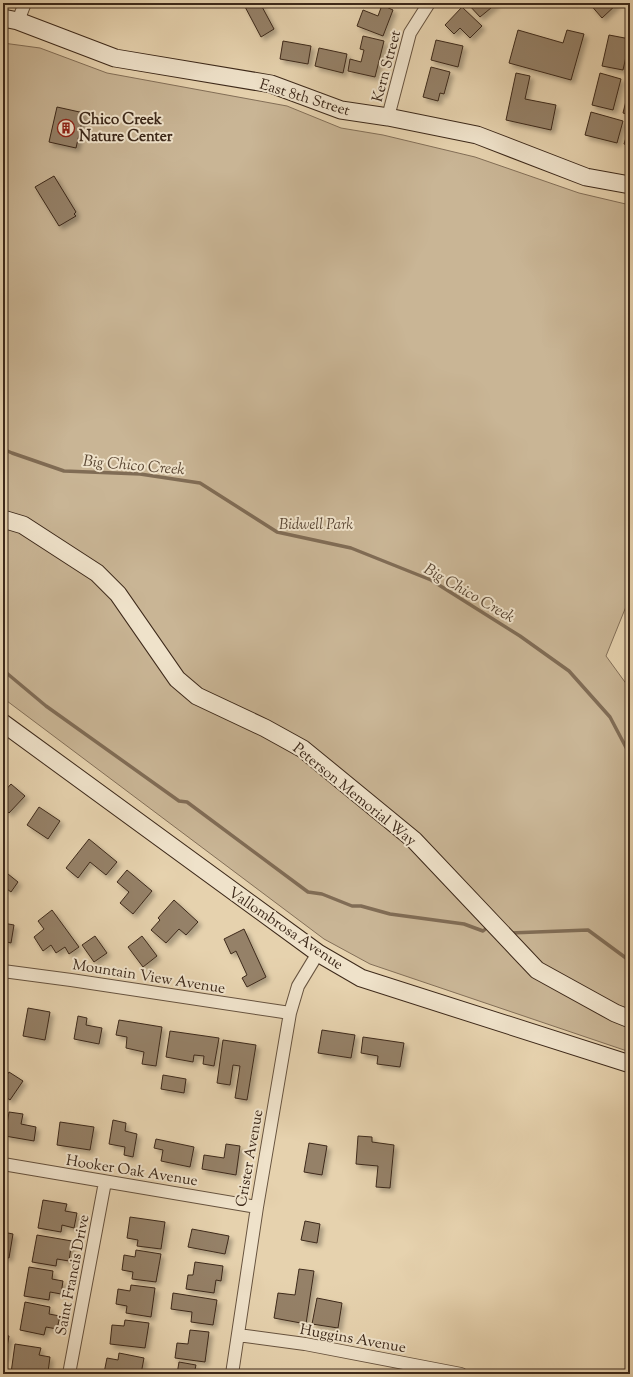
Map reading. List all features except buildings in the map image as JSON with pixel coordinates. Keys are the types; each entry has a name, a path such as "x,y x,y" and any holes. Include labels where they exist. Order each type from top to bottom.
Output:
{"street":[{"path":"10,20 25,3"},
{"name":"Kern Street","path":"388,117 410,33 429,3"},
{"name":"East 8th Street","path":"10,20 115,58 271,84 340,110 388,117 477,135 586,177 630,185"},
{"name":"Peterson Memorial Way","path":"3,520 23,525 97,573 118,594 178,679 197,696 265,728 304,749 414,840 537,970 615,1013 630,1019"},
{"name":"Vallombrosa Avenue","path":"3,723 318,953 361,978 630,1064"},
{"name":"Crister Avenue","path":"232,1374 257,1207 290,1013 298,986 318,953"},
{"name":"Mountain View Avenue","path":"3,971 290,1013"},
{"name":"Hooker Oak Avenue","path":"3,1164 257,1207"},
{"name":"Saint Francis Drive","path":"69,1374 105,1182"},
{"name":"Huggins Avenue","path":"238,1335 305,1344 460,1374"}],"green space":[{"name":"Bidwell Park","path":"3,43 40,48 107,73 287,106 341,128 383,135 475,157 579,193 630,205 630,601 625,609 606,656 630,689 630,1052 370,964 324,939 3,698"}],"waterway":[{"name":"Big Chico Creek","path":"3,449 64,471 140,474 200,483 277,532 351,548 431,580 520,636 569,671 610,717 630,755"},
{"path":"3,670 46,706 179,801 187,802 308,892 322,894 352,906 361,906 390,914 464,924 483,931 488,927 491,928"},
{"path":"510,933 588,930 630,961"}],"place":[{"name":"Chico Creek Nature Center","path":"66,128"}]}
